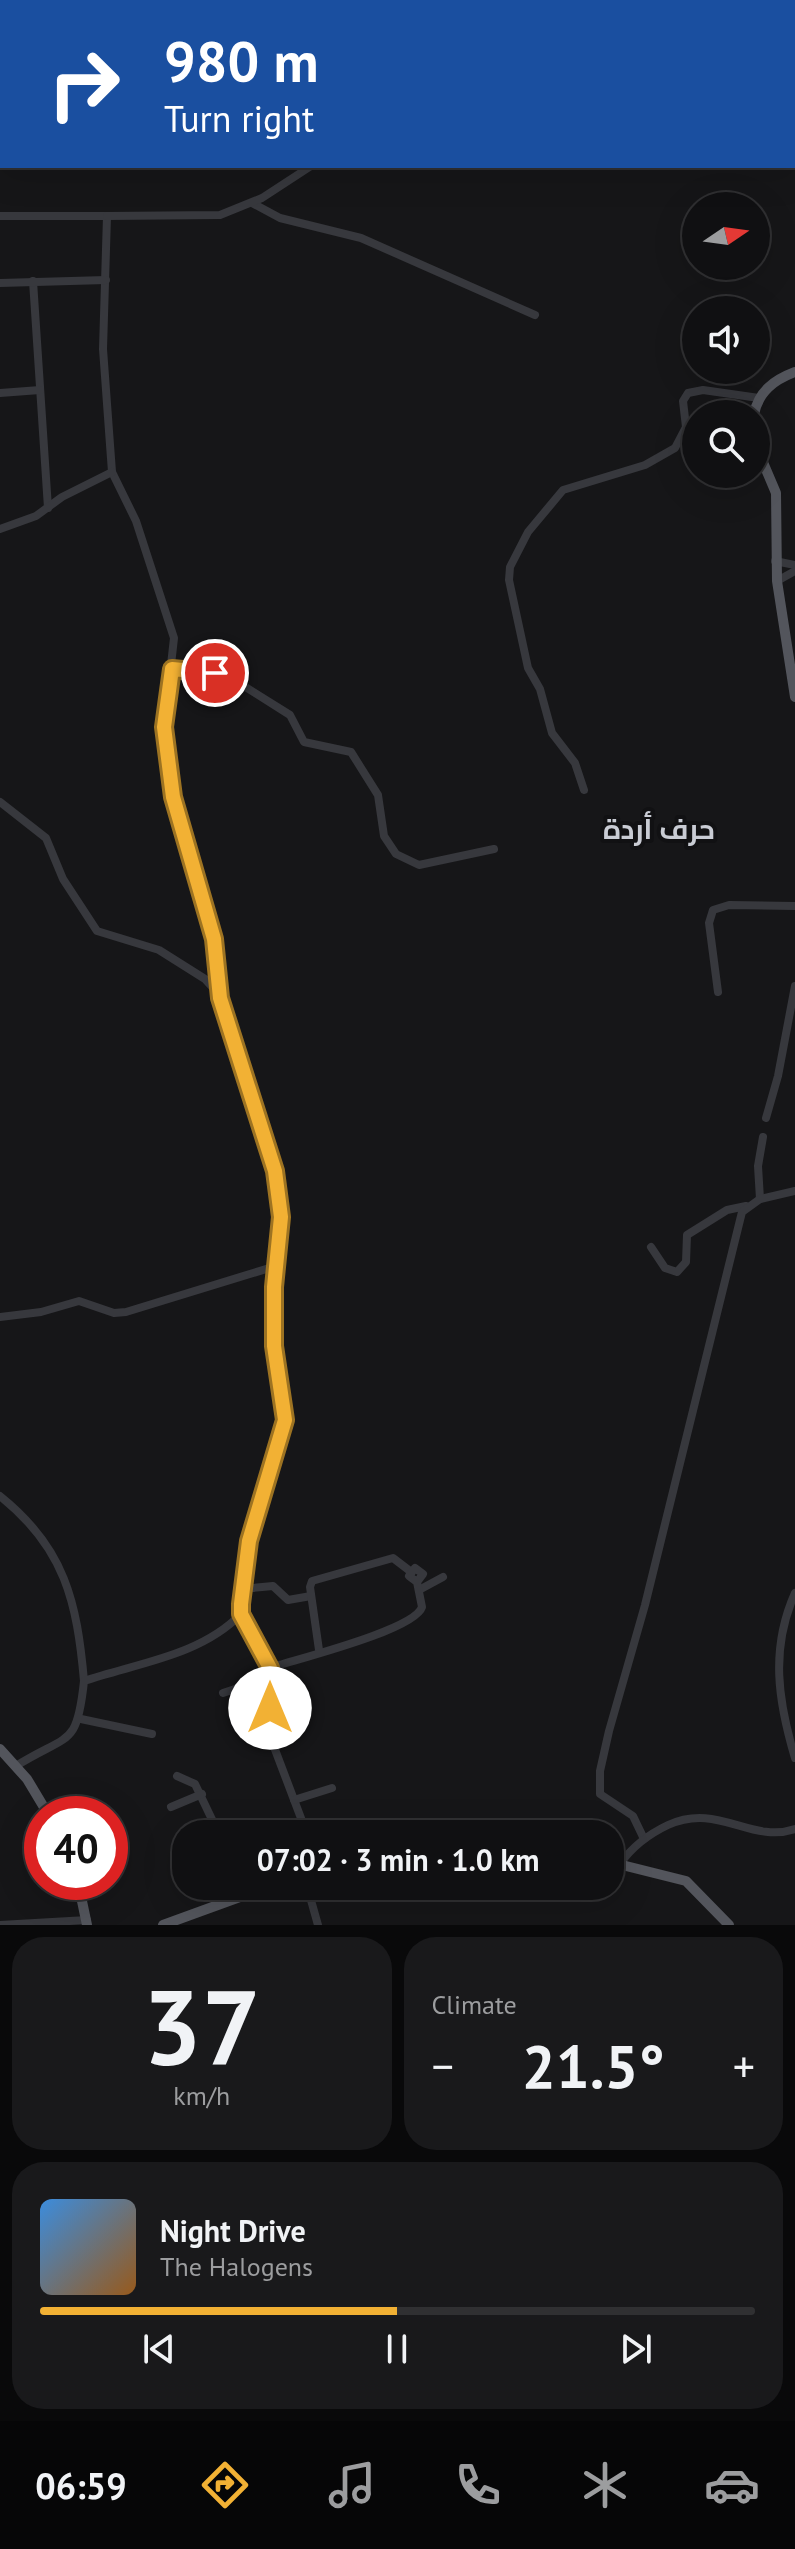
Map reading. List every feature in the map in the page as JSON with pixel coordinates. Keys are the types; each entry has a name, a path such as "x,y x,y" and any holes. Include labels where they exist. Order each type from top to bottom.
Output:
{"main road":[{"path":"759,398 772,382 795,372"},
{"path":"770,479 776,493 777,581 793,667 795,697"},
{"path":"0,1749 36,1796"},
{"path":"624,1865 686,1881 729,1925"},
{"path":"82,1900 87,1922"},
{"path":"163,1925 219,1900"}],"street":[{"path":"0,216 220,215 252,203 308,168"},
{"path":"252,203 280,218 361,238 535,315"},
{"path":"107,216 103,349 112,472 134,515 171,626 174,649 164,727 166,758 180,827 214,939 220,998 239,1048 275,1171 281,1227 276,1266 274,1346 285,1420 249,1541 241,1614 270,1673 271,1739 302,1820"},
{"path":"0,283 106,280"},
{"path":"33,281 48,508"},
{"path":"0,393 40,390"},
{"path":"584,790 575,763 552,733 544,700 528,668 509,580 512,561 528,532 563,490 645,465 675,448 685,432 683,401 688,393 703,390 759,398"},
{"path":"0,529 48,508 72,491 112,472"},
{"path":"775,561 795,565"},
{"path":"777,581 795,571"},
{"path":"172,669 228,676 290,715 304,742 346,749 356,756 378,795 387,843 403,859 419,865 494,849"},
{"path":"0,802 46,838 63,879 97,931 159,950 205,979 220,998"},
{"path":"718,992 709,923 713,910 729,905 795,906"},
{"path":"766,1118 778,1076 795,986"},
{"path":"760,1199 758,1166 763,1137"},
{"path":"651,1247 665,1268 677,1272 686,1262 687,1235 727,1210 795,1191"},
{"path":"644,1839 633,1816 602,1798 598,1786 600,1771 746,1206"},
{"path":"0,1317 33,1314 79,1301 114,1313 126,1312 276,1266"},
{"path":"0,1496 40,1536 61,1567 80,1631 84,1681 81,1719 69,1737 16,1766"},
{"path":"223,1693 319,1650 341,1648 413,1619 422,1607 418,1586 423,1576 421,1571 415,1568 410,1571 393,1558 316,1578 310,1584 319,1650"},
{"path":"418,1586 443,1577"},
{"path":"242,1589 273,1586 288,1600 311,1596"},
{"path":"795,1593 785,1618 777,1666 781,1707 795,1758"},
{"path":"84,1681 148,1664 204,1641 241,1614"},
{"path":"81,1719 152,1734"},
{"path":"177,1776 189,1778 202,1794 213,1820"},
{"path":"294,1800 332,1788"},
{"path":"171,1807 202,1794"},
{"path":"624,1856 644,1839 694,1816 764,1831 795,1829"},
{"path":"311,1900 318,1925"},
{"path":"0,1925 87,1922"}],"district":[{"name":"حرف أردة","path":"659,829"}],"route":[{"path":"215,673 172,669 164,727 173,797 214,939 220,998 241,1057 278,1185 281,1235 274,1287 274,1346 285,1420 249,1541 241,1596 241,1614 270,1668 270,1708"}]}
